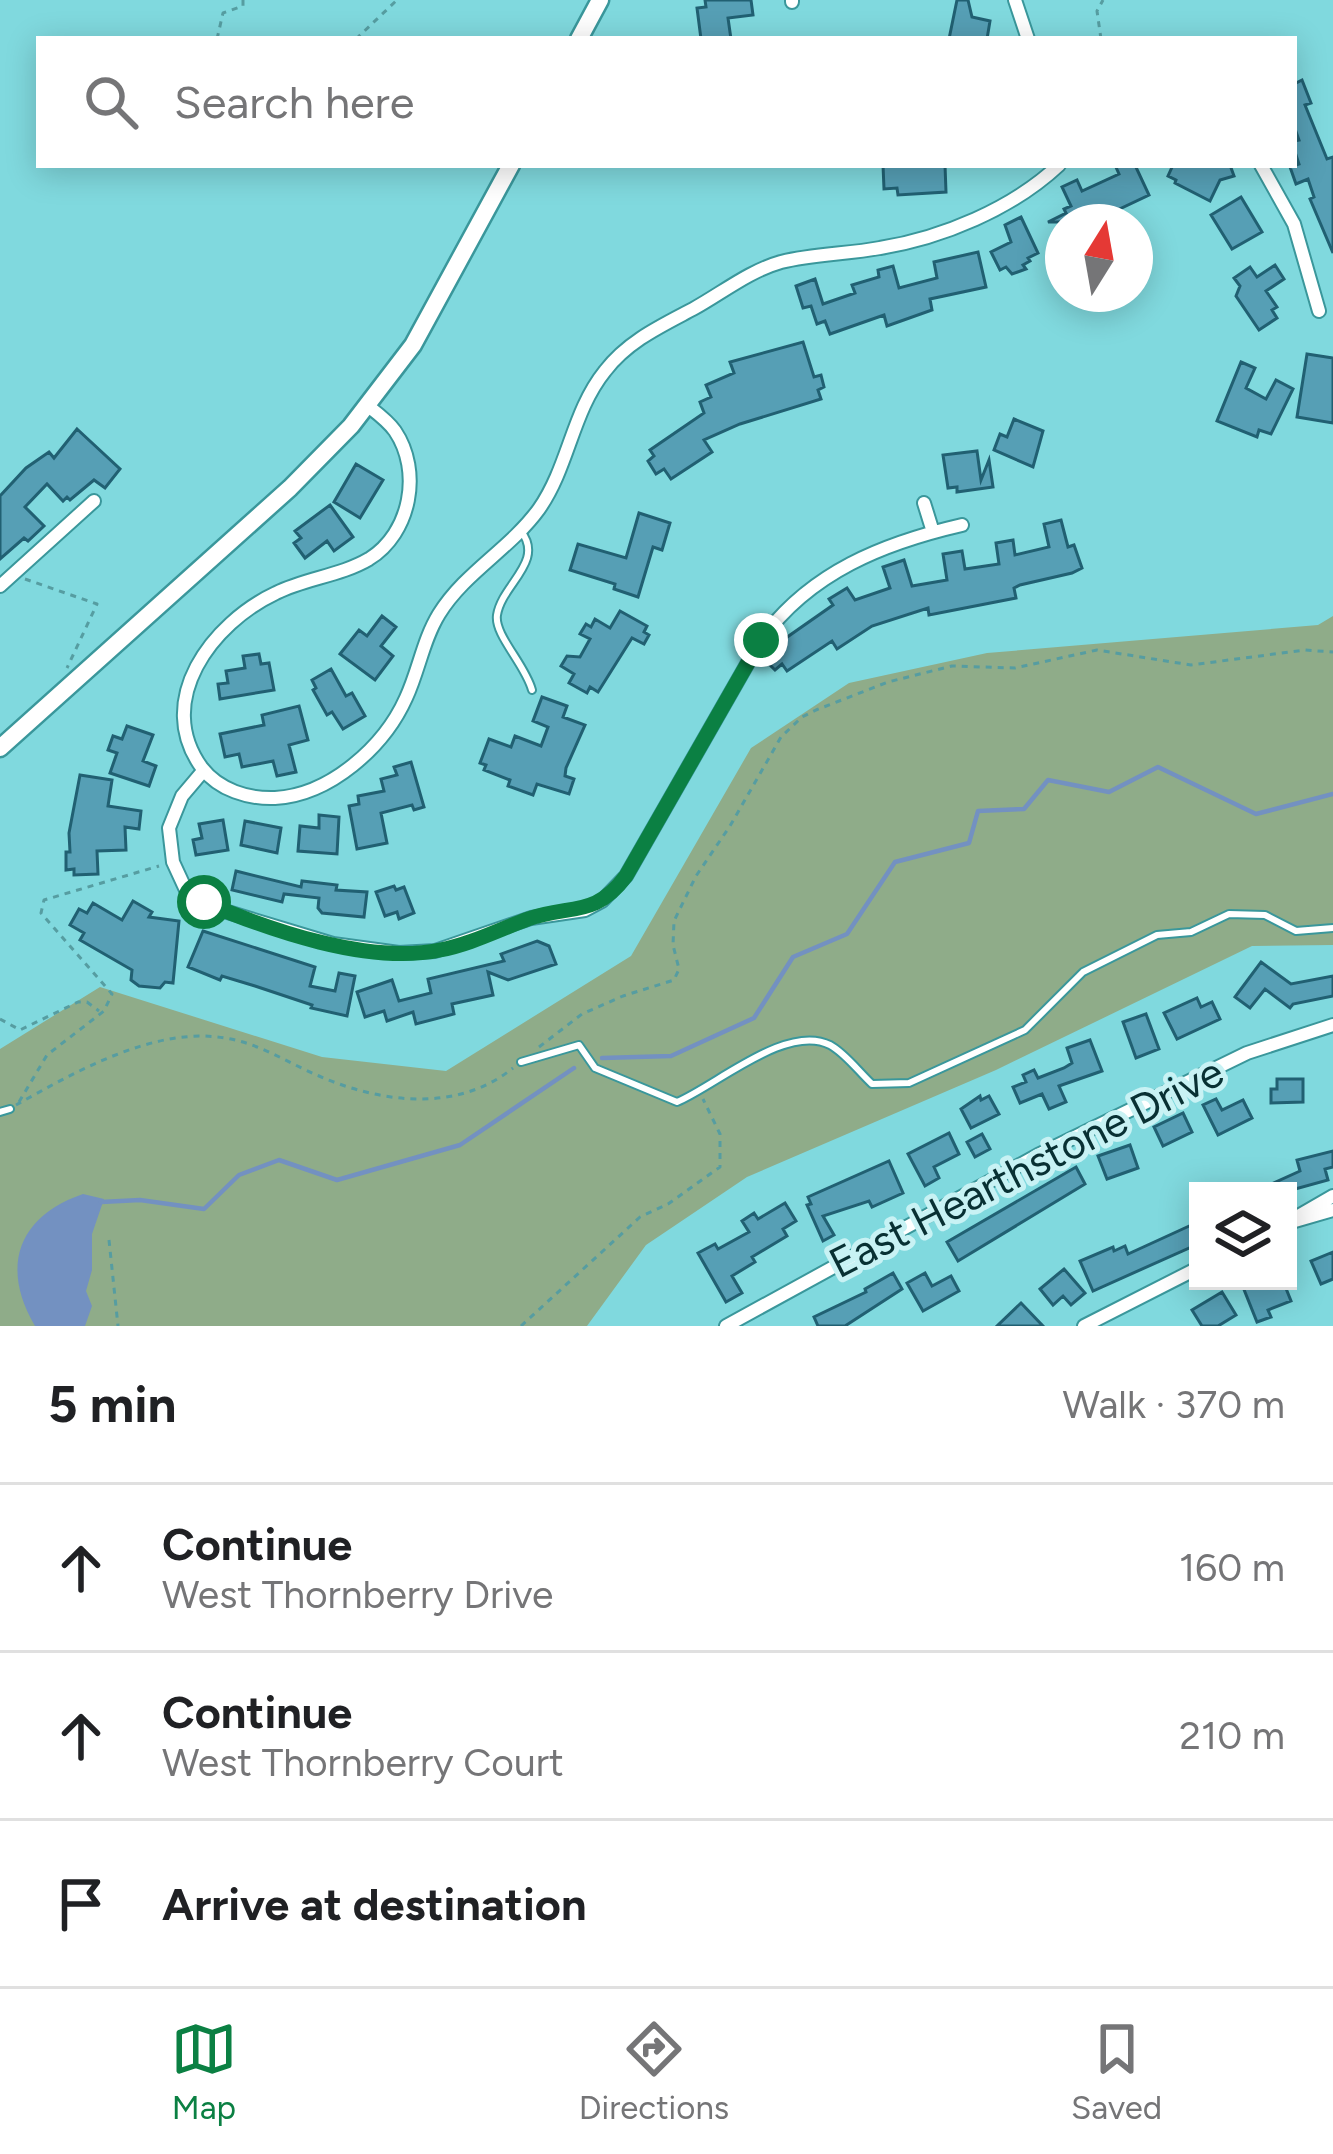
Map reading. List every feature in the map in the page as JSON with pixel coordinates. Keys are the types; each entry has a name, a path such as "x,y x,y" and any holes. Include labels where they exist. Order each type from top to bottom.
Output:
{"street":[{"path":"581,36 600,0"},
{"path":"1015,0 1027,36"},
{"path":"0,748 290,488 368,406 413,345 509,168"},
{"path":"368,406 394,429 405,452 408,503 399,529 374,555 349,569 273,594 236,618 204,653 188,683 183,708 187,738 204,770 231,791 262,799 288,797 339,775 371,750 406,698 441,610 472,573 521,531 553,486 588,394 633,343 745,277 778,263 912,242 948,231 1055,168"},
{"path":"1263,168 1294,224 1319,311"},
{"path":"0,586 94,501"},
{"path":"924,502 932,532"},
{"path":"204,770 172,812 168,842 185,888 204,902 364,950 435,951 531,918 585,910 617,889 761,640 782,614 836,569 866,554 962,525"},
{"name":"East Hearthstone Drive","path":"726,1326 1038,1155 1247,1053 1333,1025"},
{"path":"1297,1217 1333,1196"},
{"path":"1297,1220 1333,1210"},
{"path":"1084,1326 1189,1273"}],"lane":[{"path":"521,531 528,539 530,556 496,618 498,633 525,667 532,690"},
{"path":"521,1062 579,1045 595,1068 677,1102 735,1068 803,1038 831,1046 872,1084 909,1083 1025,1030 1084,972 1157,934 1191,932 1229,914 1265,916 1296,931 1333,928"},
{"path":"0,1112 14,1106"}],"path":[{"path":"218,36 224,14 244,6 243,0"},
{"path":"359,36 397,0"},
{"path":"1101,36 1097,11 1103,0"},
{"path":"12,575 97,604 63,677"},
{"path":"14,1106 99,1060 178,1040 222,1037 261,1048 345,1086 399,1100 468,1093 500,1079 582,1014 674,980 680,969 673,945 674,921 696,876 781,737 802,717 888,682 952,666 1015,668 1097,650 1191,665 1306,650 1333,652"},
{"path":"14,1106 47,1055 102,1013 112,994 41,913 44,900 172,862"},
{"path":"0,1019 27,1029 78,1002 102,1013"},
{"path":"521,1326 640,1217 720,1168 720,1134 700,1092"},
{"path":"109,1240 118,1326"}],"green space":[{"path":"1333,616 1333,945 1252,946 996,1070 747,1177 646,1245 587,1326 0,1326 0,1049 100,987 322,1057 446,1071 631,956 751,748 849,683 987,653 1318,625"}],"water":[{"path":"83,1194 104,1199 92,1234 92,1270 86,1291 92,1306 85,1326 35,1326 19,1284 22,1246 43,1216"}],"building":[{"path":"705,0 751,0 753,15 728,18 731,36 701,36 697,8 706,7"},
{"path":"957,0 968,0 972,17 990,21 988,36 950,36"},
{"path":"1302,80 1311,103 1305,105 1327,159 1333,157 1333,253 1310,199 1314,197 1308,179 1296,184 1290,168 1299,164 1297,82"},
{"path":"883,168 945,168 946,192 898,195 897,188 884,189"},
{"path":"1116,168 1136,168 1149,195 1130,204 1070,204 1062,187 1077,180 1082,191 1119,174"},
{"path":"1172,168 1231,168 1234,176 1220,180 1210,201 1168,176"},
{"path":"1241,197 1262,232 1232,249 1211,215"},
{"path":"1021,217 1038,253 1028,258 1023,265 1026,269 1012,274 1006,267 1000,270 991,252 1011,242 1005,225"},
{"path":"978,252 986,287 930,299 932,310 887,326 884,315 830,334 825,321 817,324 811,306 803,308 796,286 815,279 823,304 855,293 852,285 879,277 878,270 893,266 899,288 937,278 934,262"},
{"path":"1275,265 1284,279 1266,291 1277,307 1272,310 1277,318 1259,330 1236,296 1240,286 1234,278 1250,267 1257,277"},
{"path":"803,342 814,377 821,375 821,399 704,440 712,452 671,479 664,469 656,474 648,461 654,456 650,450 704,413 700,402 711,397 706,385 734,373 730,362"},
{"path":"1307,354 1333,358 1333,423 1297,417"},
{"path":"1241,362 1255,368 1246,388 1266,399 1276,380 1293,389 1271,434 1259,430 1257,437 1217,421"},
{"path":"1014,419 1043,431 1033,467 994,450 1000,434 1007,437"},
{"path":"77,429 120,469 105,488 94,480 70,500 63,501 47,484 25,507 44,526 0,559 0,496 26,468 49,452 54,458"},
{"path":"977,451 981,480 989,460 993,487 957,492 957,487 948,488 943,455"},
{"path":"356,464 383,480 360,518 334,502"},
{"path":"330,505 353,537 334,551 327,541 305,558 294,543 301,538 295,531"},
{"path":"639,513 670,523 662,550 653,547 638,597 570,570 578,544 626,558"},
{"path":"1061,520 1068,547 1074,545 1082,568 1072,573 1020,585 1014,588 1016,598 929,615 928,608 872,626 837,649 832,641 787,671 782,664 775,670 768,663 778,655 773,647 833,605 829,599 847,588 855,600 890,588 883,567 904,560 912,586 947,580 943,554 962,551 965,569 999,564 996,543 1013,540 1015,555 1049,547 1044,524"},
{"path":"620,611 647,626 644,632 649,635 644,644 632,638 598,692 590,687 587,693 569,683 574,674 561,666 567,656 580,657 590,639 580,634 586,624 591,627 595,619 610,628"},
{"path":"382,616 396,627 381,646 393,656 375,680 340,654 359,630 367,636"},
{"path":"259,654 261,664 269,663 274,690 220,699 218,684 228,683 226,671 245,668 243,656"},
{"path":"331,669 346,696 352,693 365,716 343,729 332,712 327,715 313,690 312,680"},
{"path":"542,697 567,706 563,717 585,725 566,768 565,776 574,779 569,794 537,784 533,795 508,786 510,780 484,770 486,765 480,763 489,739 511,747 515,736 541,746 548,727 533,721"},
{"path":"299,706 308,740 289,745 296,772 277,776 273,761 242,767 239,754 225,757 220,734 264,725 262,715"},
{"path":"127,726 153,735 143,761 156,766 149,786 110,773 117,753 108,750 113,736 122,739"},
{"path":"411,762 424,807 414,810 412,805 381,813 387,843 357,849 349,806 359,804 358,796 384,791 381,779 397,775 394,767"},
{"path":"80,775 112,780 108,806 141,811 139,829 125,827 126,850 97,851 98,874 74,875 74,869 66,870"},
{"path":"319,815 339,817 337,854 298,851 300,826 319,828"},
{"path":"223,820 228,850 196,855 193,840 202,838 199,824"},
{"path":"245,821 281,828 277,853 241,845"},
{"path":"236,871 301,887 302,881 367,892 364,917 322,913 319,898 284,894 282,902 232,890"},
{"path":"394,886 396,890 404,887 414,913 399,919 397,912 385,916 376,892"},
{"path":"133,901 152,912 149,917 179,921 173,983 165,982 160,988 139,986 131,980 132,970 80,940 84,933 70,925 79,909 87,913 93,903 122,920"},
{"path":"203,931 315,967 310,986 335,991 339,973 355,976 347,1016 188,967"},
{"path":"537,941 549,946 556,964 508,980 488,972 493,995 452,1004 454,1014 416,1024 413,1012 387,1021 384,1011 365,1017 357,992 392,980 399,1001 431,993 428,979 504,961 501,954"},
{"path":"1261,962 1291,984 1333,976 1333,996 1290,1008 1265,989 1250,1008 1235,997"},
{"path":"1197,998 1201,1007 1212,1002 1220,1019 1177,1039 1164,1013"},
{"path":"1146,1014 1159,1049 1136,1058 1123,1022"},
{"path":"1090,1040 1102,1071 1059,1086 1066,1102 1049,1109 1042,1094 1020,1103 1013,1087 1026,1082 1023,1075 1034,1070 1038,1078 1064,1068 1072,1063 1067,1048"},
{"path":"1277,1079 1303,1079 1303,1102 1271,1103"},
{"path":"980,1096 981,1100 989,1096 999,1114 971,1128 961,1109"},
{"path":"1216,1099 1222,1110 1243,1100 1252,1118 1218,1135 1203,1105"},
{"path":"1183,1113 1192,1132 1163,1146 1154,1127"},
{"path":"949,1133 959,1154 934,1167 939,1178 925,1186 908,1154"},
{"path":"982,1134 990,1149 975,1157 967,1142"},
{"path":"1130,1145 1138,1168 1107,1179 1098,1156"},
{"path":"1333,1151 1333,1167 1325,1169 1328,1180 1297,1189 1297,1182 1276,1182 1300,1171 1297,1160"},
{"path":"889,1161 903,1193 872,1207 869,1201 823,1216 834,1235 823,1241 808,1197"},
{"path":"1076,1167 1085,1184 958,1261 947,1242"},
{"path":"785,1203 796,1221 783,1229 787,1236 752,1257 755,1262 732,1276 742,1293 726,1302 698,1253 715,1244 718,1249 749,1232 742,1221 754,1213 758,1219"},
{"path":"1189,1226 1189,1248 1093,1291 1080,1261 1113,1247 1114,1251 1125,1246 1128,1254"},
{"path":"1333,1252 1333,1279 1321,1284 1311,1261"},
{"path":"1064,1269 1085,1293 1071,1305 1063,1296 1053,1305 1040,1289"},
{"path":"893,1273 902,1289 845,1326 818,1326 814,1317"},
{"path":"925,1273 932,1286 951,1276 959,1291 923,1311 907,1283"},
{"path":"1244,1290 1287,1290 1291,1301 1268,1310 1271,1317 1257,1322"},
{"path":"1222,1292 1236,1315 1218,1326 1202,1326 1192,1310"},
{"path":"1021,1303 1043,1326 997,1326"}],"waterway":[{"path":"602,1058 671,1056 754,1018 793,957 847,934 895,862 969,843 978,811 1024,809 1048,780 1109,792 1158,767 1256,814 1333,794"},
{"path":"101,1202 140,1200 204,1209 239,1175 279,1160 337,1180 460,1145 574,1068"}],"route":[{"path":"204,902 333,944 399,953 435,951 531,918 585,910 617,889 626,876 761,640"}]}
